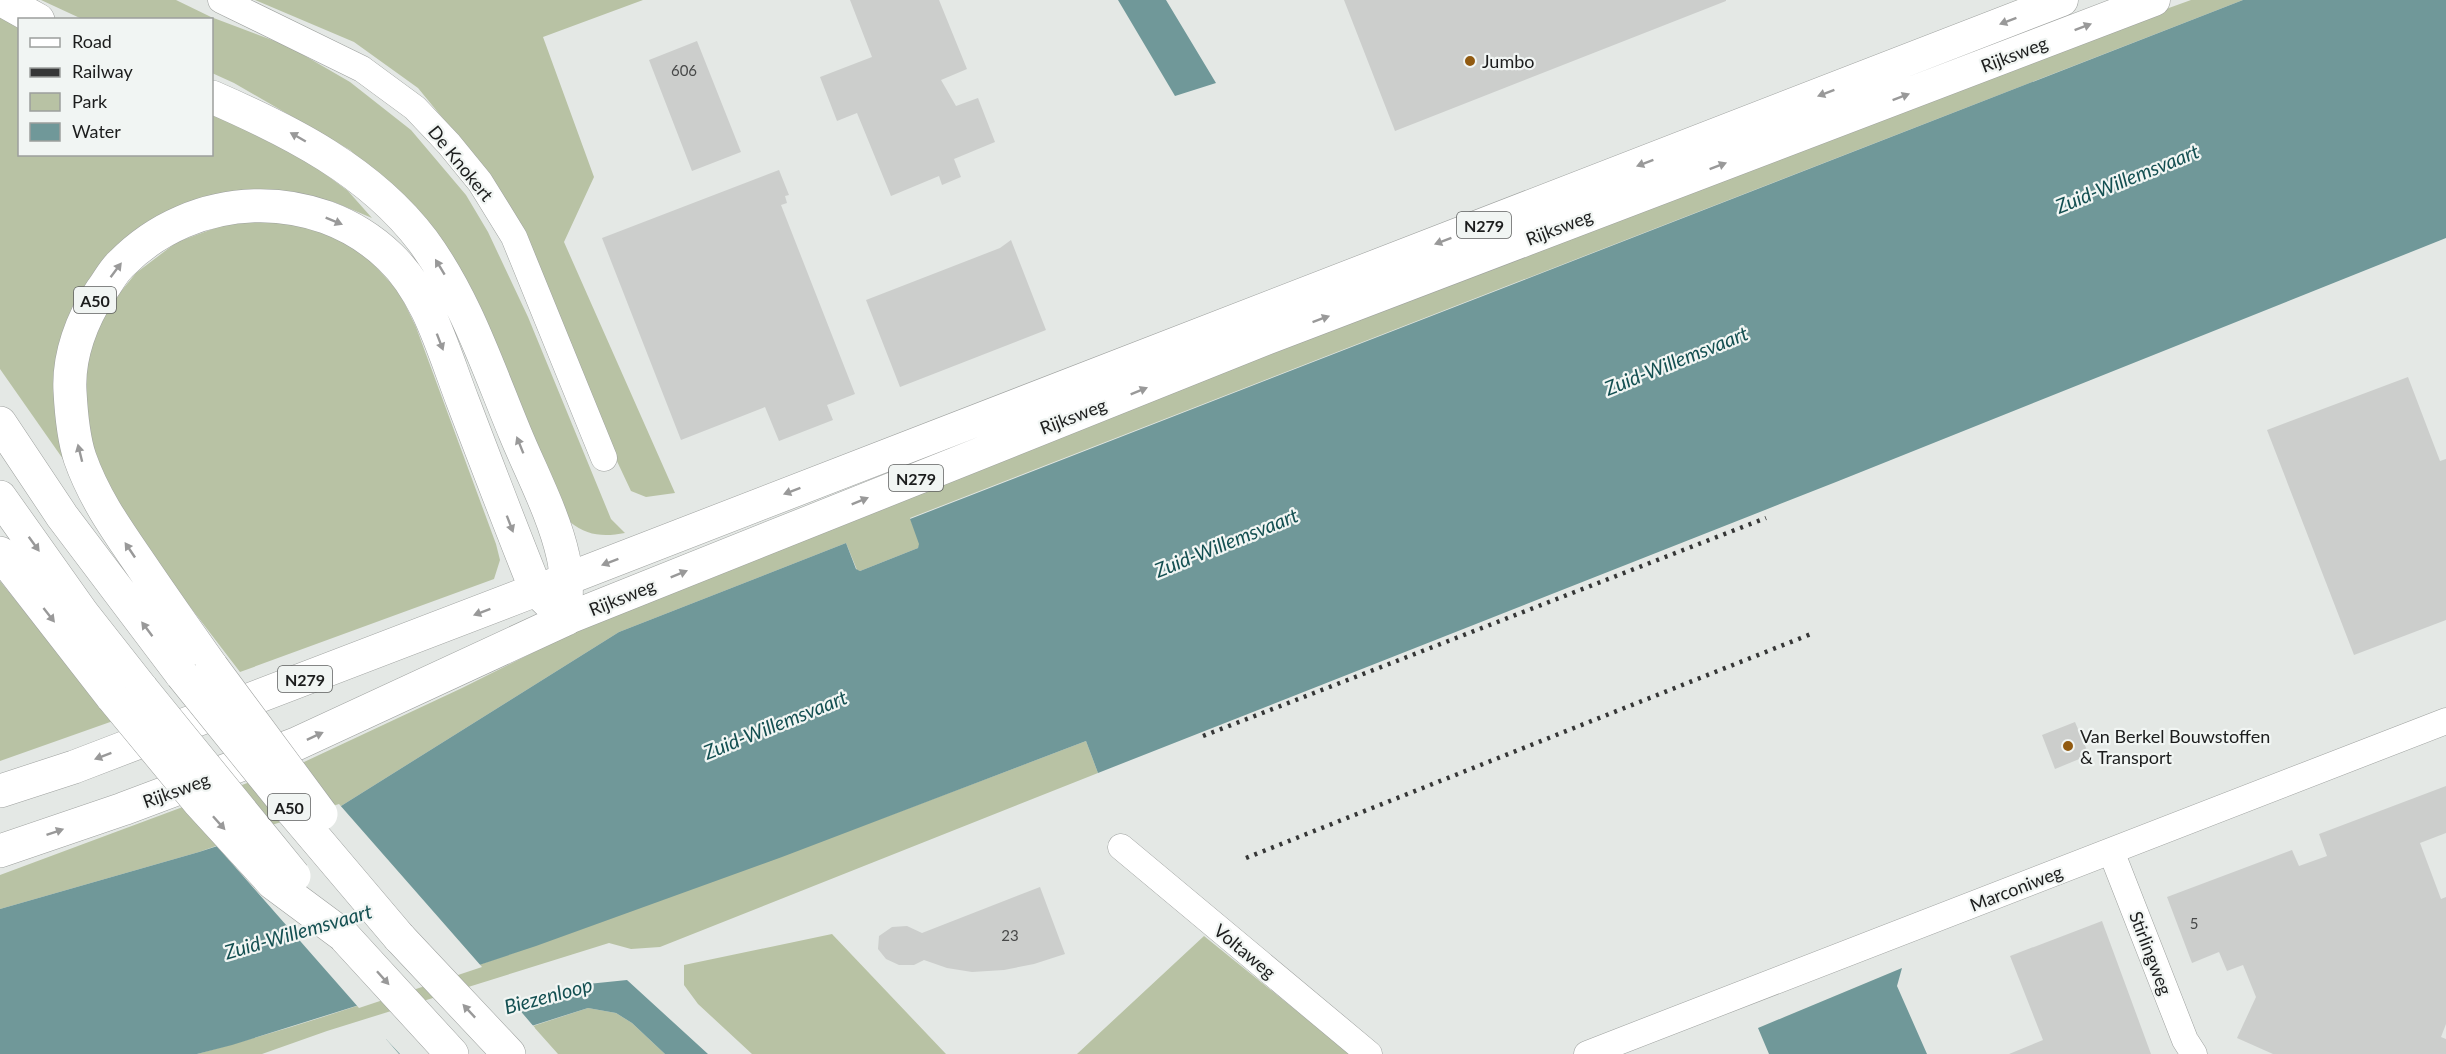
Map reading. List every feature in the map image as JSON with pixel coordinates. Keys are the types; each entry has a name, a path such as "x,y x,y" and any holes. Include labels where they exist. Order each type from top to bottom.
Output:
{"highway":[{"path":"2,0 34,18"},
{"path":"213,97 290,133 340,164 372,188 422,240 444,274 468,319 550,519 563,555 567,579 566,619"},
{"name":"A50","path":"197,671 101,507 79,455 69,390 72,356 87,311 120,264 156,235 199,215 238,205 278,205 322,216 346,226 390,257 406,275 436,334 536,590 566,619"},
{"name":"A50","path":"0,423 62,516 315,804 399,937 508,1054"},
{"name":"A50","path":"0,497 83,614 128,694"},
{"name":"A50","path":"0,553 452,1054"},
{"name":"Rijksweg","path":"0,791 74,767 536,590"},
{"name":"Rijksweg","path":"0,851 123,809 296,744 566,619"}],"main road":[{"name":"Rijksweg","path":"536,590 905,446 1783,110 2062,0"},
{"name":"Rijksweg","path":"566,619 1266,339 2154,0"}],"street":[{"name":"De Knokert","path":"221,0 362,69 415,108 449,144 480,182 514,237 604,458"},
{"name":"Marconiweg","path":"1587,1054 2446,721"},
{"name":"Voltaweg","path":"1121,847 1369,1054"},
{"name":"Stirlingweg","path":"2111,851 2185,1040 2194,1054"}],"green space":[{"path":"41,0 176,0 211,17 288,46 350,82 411,130 466,195 488,232 528,317 611,519 625,533 610,535 589,533 570,522 430,228 350,150 234,83 213,73 213,18 80,18"},
{"path":"255,0 643,0 543,37 594,177 564,242 675,493 646,497 631,491 473,155 418,88 354,42"},
{"path":"2191,0 2243,0 910,518 920,544 918,548 860,571 857,570 846,543 619,632 341,806 278,824 199,852 0,909 0,875 304,762 462,688 576,631 1329,329 2033,57"},
{"path":"0,9 18,19 18,156 213,156 213,112 294,151 348,191 372,218 334,202 289,194 171,214 57,371 63,459 0,369"},
{"path":"252,219 290,222 333,234 367,257 399,292 416,327 500,560 494,579 240,672 106,497 85,432 82,393 89,347 109,306 136,273 177,242 221,226"},
{"path":"0,581 113,721 0,761"},
{"path":"1086,741 1098,773 660,947 631,949 609,943 327,1031 262,1054 197,1054 394,994 589,926"},
{"path":"832,934 946,1054 752,1054 698,1004 684,985 684,965"},
{"path":"1204,936 1350,1054 1077,1054"},
{"path":"588,1008 616,1013 632,1023 665,1054 558,1054 533,1026"}],"water":[{"path":"1118,0 1166,0 1216,83 1175,96"},
{"name":"Zuid-Willemsvaart","path":"2243,0 2446,0 2446,238 1098,773 1086,741 782,857 536,946 356,1006 197,1054 0,1054 0,909 199,852 341,806 619,632 846,543 856,569 860,571 918,548 919,544 910,519"},
{"path":"1902,968 1897,986 1927,1054 1769,1054 1758,1028"},
{"name":"Biezenloop","path":"627,980 708,1054 665,1054 632,1023 616,1013 588,1008 443,1054 399,1054 386,1039 588,984"}],"pier":[{"path":"339,804 482,967 359,1008 214,843"},
{"path":"512,1001 535,1028 453,1054 400,1054 384,1037"}],"building":[{"path":"850,0 939,0 967,69 941,80 956,106 978,98 995,142 954,159 961,177 942,185 939,176 891,196 857,113 837,121 820,77 872,57"},
{"name":"Jumbo","path":"1344,0 1726,0 1726,1 1395,131"},
{"path":"697,41 741,152 692,171 649,60"},
{"path":"779,170 789,195 785,196 787,203 781,205 855,394 827,405 833,420 779,441 765,407 681,440 602,238"},
{"path":"1011,240 1046,330 900,387 866,300 1000,248"},
{"path":"2408,377 2440,461 2446,459 2446,620 2354,655 2267,430"},
{"path":"2075,722 2089,755 2055,769 2042,735"},
{"path":"2446,786 2446,833 2420,843 2441,899 2446,897 2446,1024 2441,1037 2446,1039 2446,1054 2273,1054 2237,1038 2256,997 2243,965 2227,971 2219,952 2192,963 2167,897 2292,850 2299,866 2327,856 2319,834"},
{"path":"1040,887 1065,954 1034,964 1004,970 972,972 947,968 924,960 914,965 899,965 886,959 878,949 879,936 892,927 907,926 922,933"},
{"path":"2102,921 2151,1054 2009,1054 2043,1040 2010,956"}],"railway":[{"path":"1203,736 1766,518"},
{"path":"1246,858 1811,634"}],"place":[{"name":"Jumbo","path":"1470,61"},
{"name":"Van Berkel Bouwstoffen & Transport","path":"2068,746"}]}
